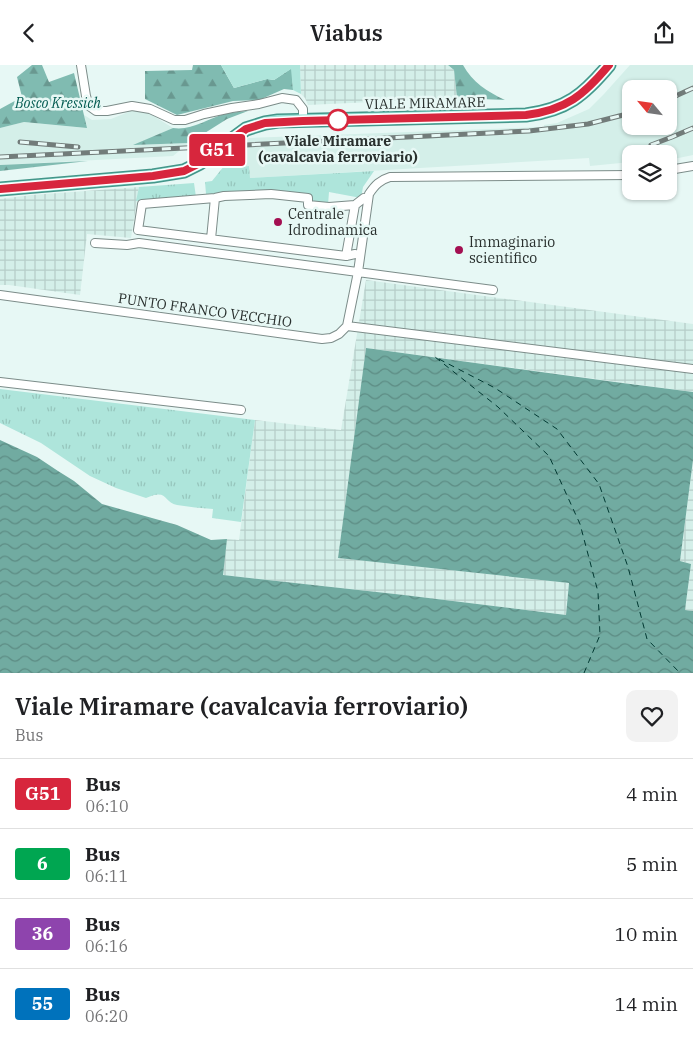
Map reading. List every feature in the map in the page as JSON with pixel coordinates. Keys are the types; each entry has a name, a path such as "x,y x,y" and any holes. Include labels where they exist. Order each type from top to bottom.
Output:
{"main road":[{"name":"VIALE MIRAMARE","path":"0,189 153,176 184,171 200,163 239,134 255,125 271,122 526,115 539,113 559,107 577,98 594,83 609,65"}],"street":[{"path":"81,65 87,101 89,106 96,111 107,111 132,106 150,109 174,119 185,121 204,114 282,98 296,100 303,109 303,121"},
{"path":"677,169 693,166"},
{"path":"622,175 390,177 384,179 374,186 370,194 347,327 693,369"},
{"path":"355,254 346,256 138,230 142,204 201,197 215,198 271,194 308,198 308,205 329,207 355,205 364,198"},
{"path":"210,239 215,198"},
{"path":"346,256 355,205"},
{"path":"95,243 127,245 139,243 493,290"},
{"name":"PUNTO FRANCO VECCHIO","path":"0,295 322,339 331,338 347,327"},
{"path":"0,382 241,410"}],"shaded area":[{"path":"300,65 448,65 454,70 457,98 308,105 301,94"},
{"path":"630,65 693,65 693,155 677,158 677,145 622,145 622,163 590,166 589,158 250,178 233,168 233,155 248,138 544,127 544,125 557,123 589,109"},
{"path":"131,111 147,112 173,128 135,145 189,143 173,156 0,165 0,128 24,122 86,128 84,115 92,120 111,119"},
{"path":"139,187 131,238 87,234 80,295 0,285 0,199"},
{"path":"366,280 693,324 693,392 366,348 338,558 569,583 566,615 222,575 227,539 239,540 255,420 341,430"},
{"path":"693,460 693,611 685,610 691,564 680,561"}],"green space":[{"name":"Bosco Kressich","path":"32,65 42,65 49,82 74,73 87,128 24,122 0,128 0,109 22,97 17,77"},
{"path":"193,65 221,65 234,88 267,79 274,80 292,68 293,90 284,89 259,100 233,101 177,115 145,99 145,71 192,70"},
{"path":"221,65 300,65 301,94 293,90 291,69 274,80 267,79 234,88"},
{"path":"448,65 463,65 471,77 481,86 505,100 457,98 454,70"},
{"path":"248,111 227,119 189,143 133,145 173,128 186,128 224,114"},
{"path":"233,155 233,168 249,166 250,178 374,171 363,187 361,198 329,192 328,205 309,203 310,197 273,192 206,194 205,182 212,181"},
{"path":"88,161 0,171 0,165"},
{"path":"194,183 196,197 136,201 139,187"},
{"path":"0,389 255,420 241,522 212,518 213,509 177,505 162,495 158,494 146,498 116,488 90,476 41,443 0,423"}],"water":[{"path":"366,348 693,392 693,460 680,561 691,564 685,610 693,611 693,673 0,673 0,440 37,457 74,481 102,504 177,525 211,540 227,539 223,575 566,615 569,583 338,558"}],"ferry route":[{"path":"584,673 600,635 598,592 580,524 549,456 498,407 435,357 495,388 557,429 599,484 628,567 647,639 680,673"}],"railway":[{"path":"678,95 693,88"},
{"path":"0,157 529,131 588,124 622,115"},
{"path":"651,145 693,128"},
{"path":"20,142 78,147"}],"bus line":[{"name":"G51","path":"0,189 153,176 184,171 200,163 246,129 255,125 278,121 526,115 539,113 559,107 577,98 594,83 609,65"}],"place":[{"name":"Viale Miramare (cavalcavia ferroviario)","path":"338,120"},
{"name":"Centrale Idrodinamica","path":"278,222"},
{"name":"Immaginario scientifico","path":"459,250"}]}
